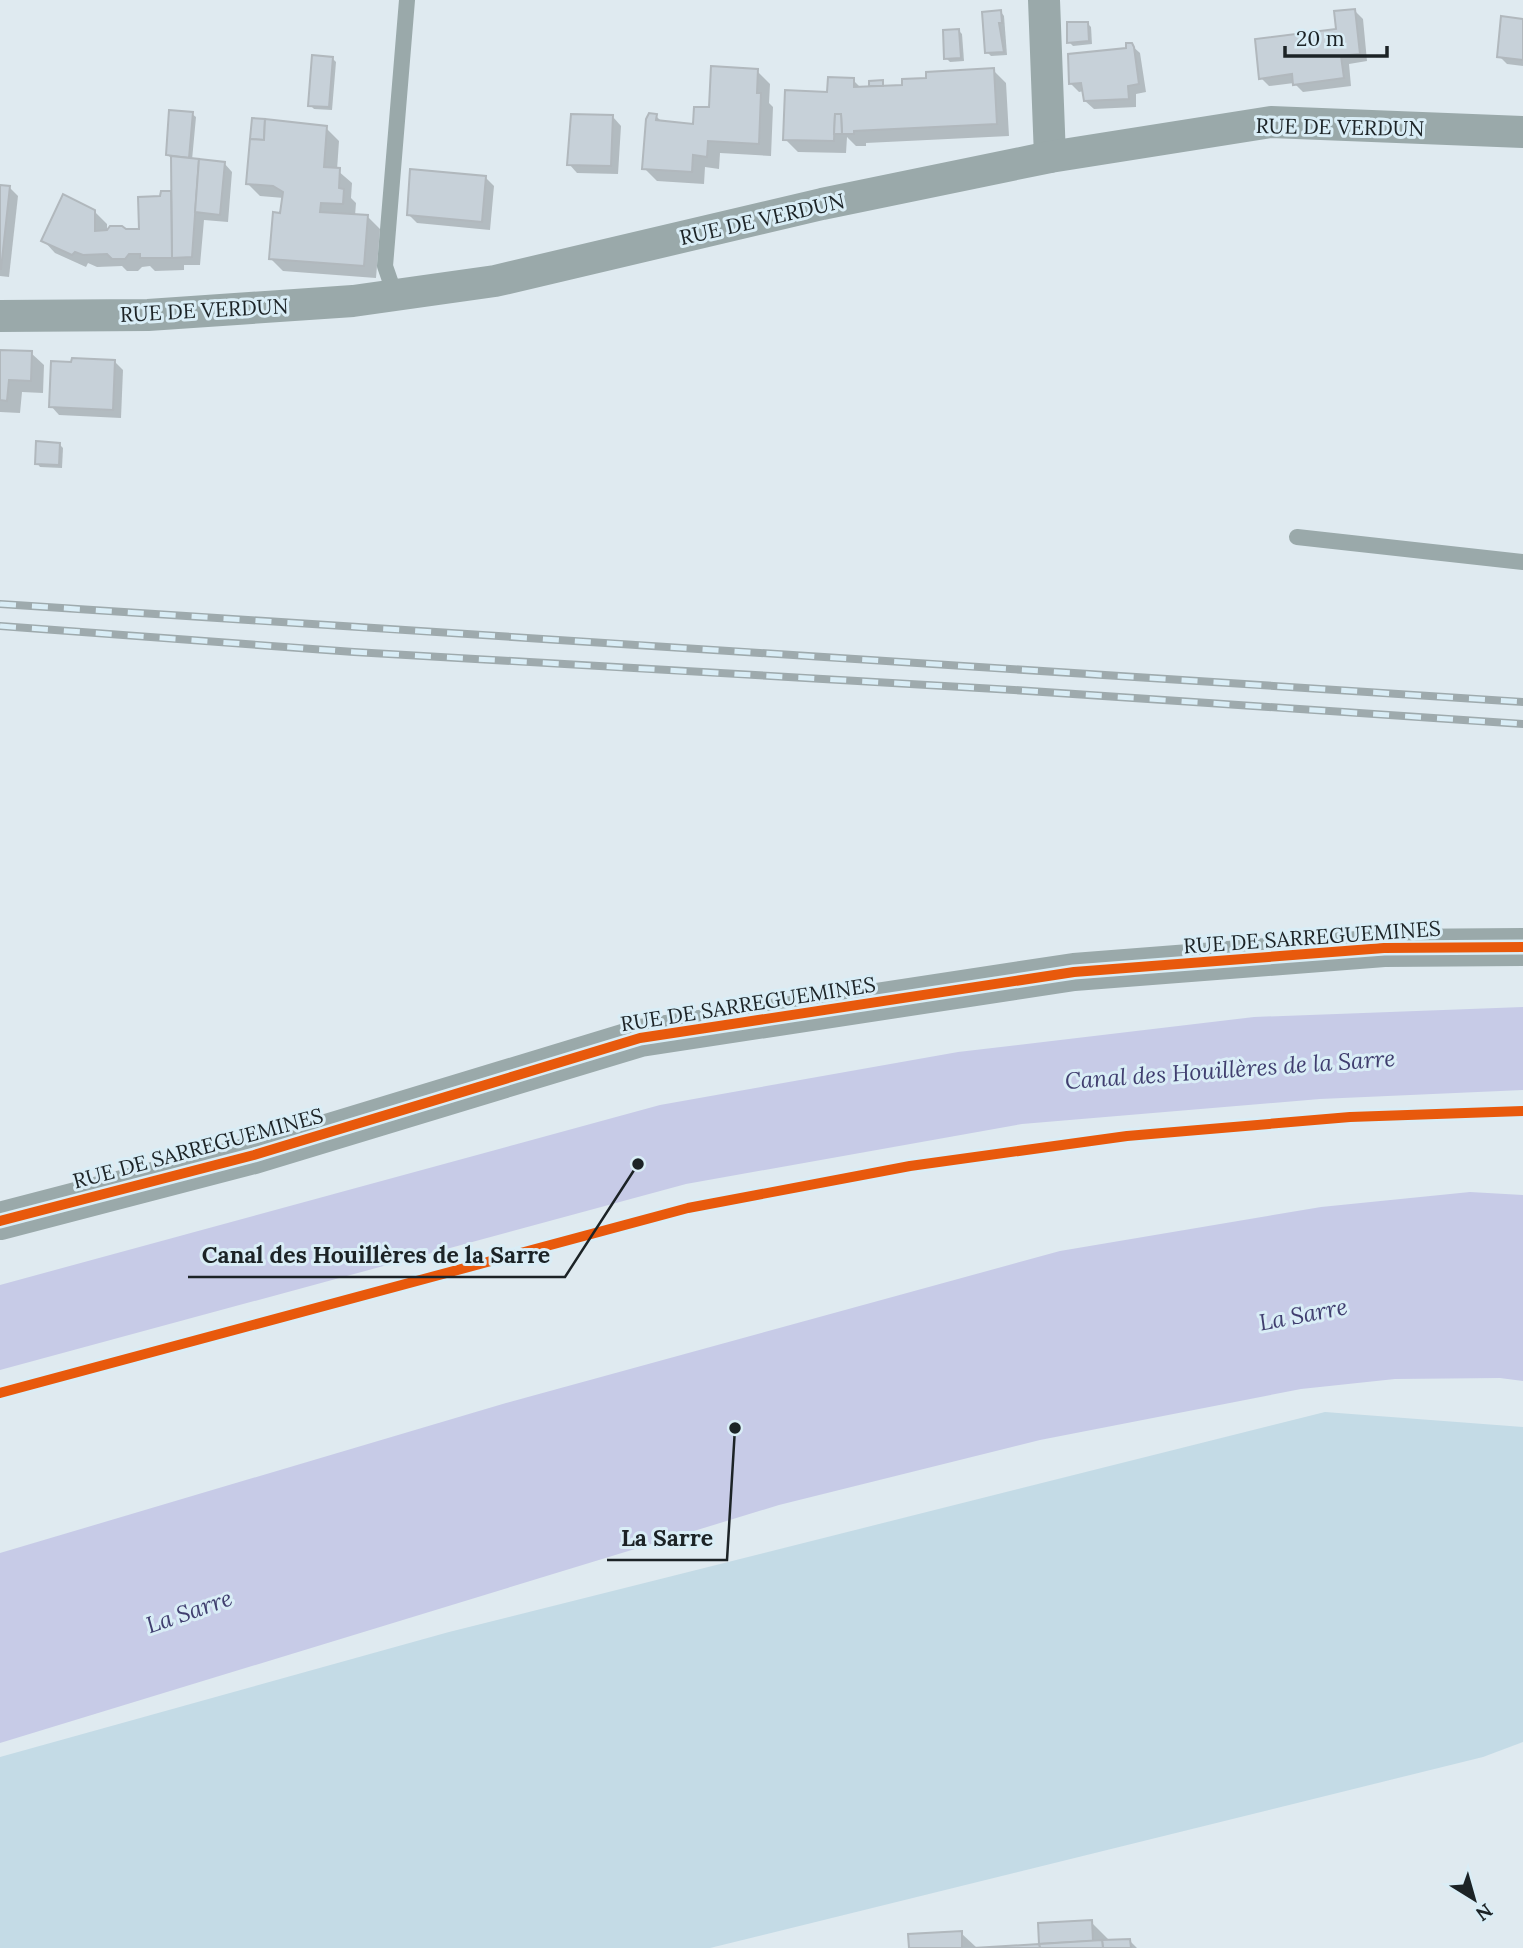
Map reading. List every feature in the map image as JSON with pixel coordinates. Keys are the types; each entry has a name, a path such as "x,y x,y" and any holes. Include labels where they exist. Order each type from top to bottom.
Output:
{"street":[{"path":"1044,0 1050,157"},
{"name":"RUE DE VERDUN","path":"0,316 148,316 353,301 495,281 822,204 1050,157 1271,122 1523,132"},
{"name":"RUE DE SARREGUEMINES","path":"0,1221 254,1155 640,1038 1074,972 1384,948 1523,947"}],"lane":[{"path":"395,295 385,266 407,0"},
{"path":"1297,537 1523,562"}],"shaded area":[{"path":"1325,1412 1523,1427 1523,1742 1483,1757 710,1948 0,1948 0,1757 449,1632"}],"water":[{"path":"1523,1007 1523,1090 1320,1099 1022,1124 686,1184 0,1370 0,1285 660,1105 958,1052 1254,1017"},
{"path":"1470,1192 1523,1195 1523,1381 1500,1378 1395,1379 1301,1389 1040,1440 779,1505 0,1743 0,1553 506,1403 1060,1251 1321,1207"}],"building":[{"path":"1355,9 1360,54 1341,56 1344,78 1293,85 1292,74 1259,79 1255,39 1336,29 1334,11"},
{"path":"1001,10 1002,23 999,23 1004,52 985,53 982,12"},
{"path":"1501,16 1523,19 1523,60 1497,57"},
{"path":"1067,22 1088,22 1089,41 1067,43"},
{"path":"959,29 961,58 944,59 943,30"},
{"path":"1126,43 1132,43 1134,47 1139,84 1128,86 1129,99 1084,101 1081,83 1069,84 1068,54 1126,48"},
{"path":"312,55 333,57 329,107 308,106"},
{"path":"711,66 758,69 757,93 761,93 759,144 708,141 707,157 693,155 692,172 642,169 646,119 649,113 657,114 656,120 693,124 694,107 709,107"},
{"path":"994,68 997,124 854,131 854,134 842,134 841,114 835,114 834,141 783,140 785,90 827,92 828,77 854,78 854,87 902,85 902,79 926,78 926,72"},
{"path":"883,80 883,86 869,86 869,81"},
{"path":"169,110 193,112 189,158 166,155"},
{"path":"571,114 613,115 611,166 567,165"},
{"path":"835,114 841,114 842,134 834,134"},
{"path":"252,118 265,119 264,140 250,139"},
{"path":"265,119 327,126 324,167 340,168 339,188 344,189 343,204 321,203 320,212 368,215 364,266 269,259 273,212 280,213 283,192 273,186 246,184 250,139 264,140"},
{"path":"171,156 199,159 192,257 172,258"},
{"path":"199,159 225,162 220,215 195,212"},
{"path":"410,169 486,176 482,222 407,215"},
{"path":"0,185 10,186 1,269 0,269"},
{"path":"161,191 171,191 172,258 140,258 140,254 129,254 125,259 112,259 107,254 83,255 75,252 72,255 41,241 63,194 95,210 95,231 107,230 110,226 139,229 138,197 160,196"},
{"path":"0,350 32,351 31,381 9,380 7,401 0,400"},
{"path":"72,358 115,360 113,410 49,407 51,361 71,362"},
{"path":"36,441 60,443 59,465 35,464"},
{"path":"1092,1920 1093,1941 1039,1944 1038,1923"},
{"path":"962,1931 962,1948 909,1948 908,1934"},
{"path":"1130,1939 1131,1948 1103,1948 1102,1940"},
{"path":"1102,1940 1103,1948 1040,1948 1039,1944"},
{"path":"1039,1944 1040,1948 973,1948"}],"railway":[{"path":"0,604 1523,702"},
{"path":"0,626 354,652 1014,690 1523,724"}],"cycle path":[{"path":"0,1221 254,1155 640,1038 1074,972 1384,948 1523,947"},
{"path":"0,1393 688,1208 910,1166 1127,1136 1350,1117 1523,1111"}],"place":[{"name":"Canal des Houillères de la Sarre","path":"638,1164"},
{"name":"La Sarre","path":"735,1428"}]}
